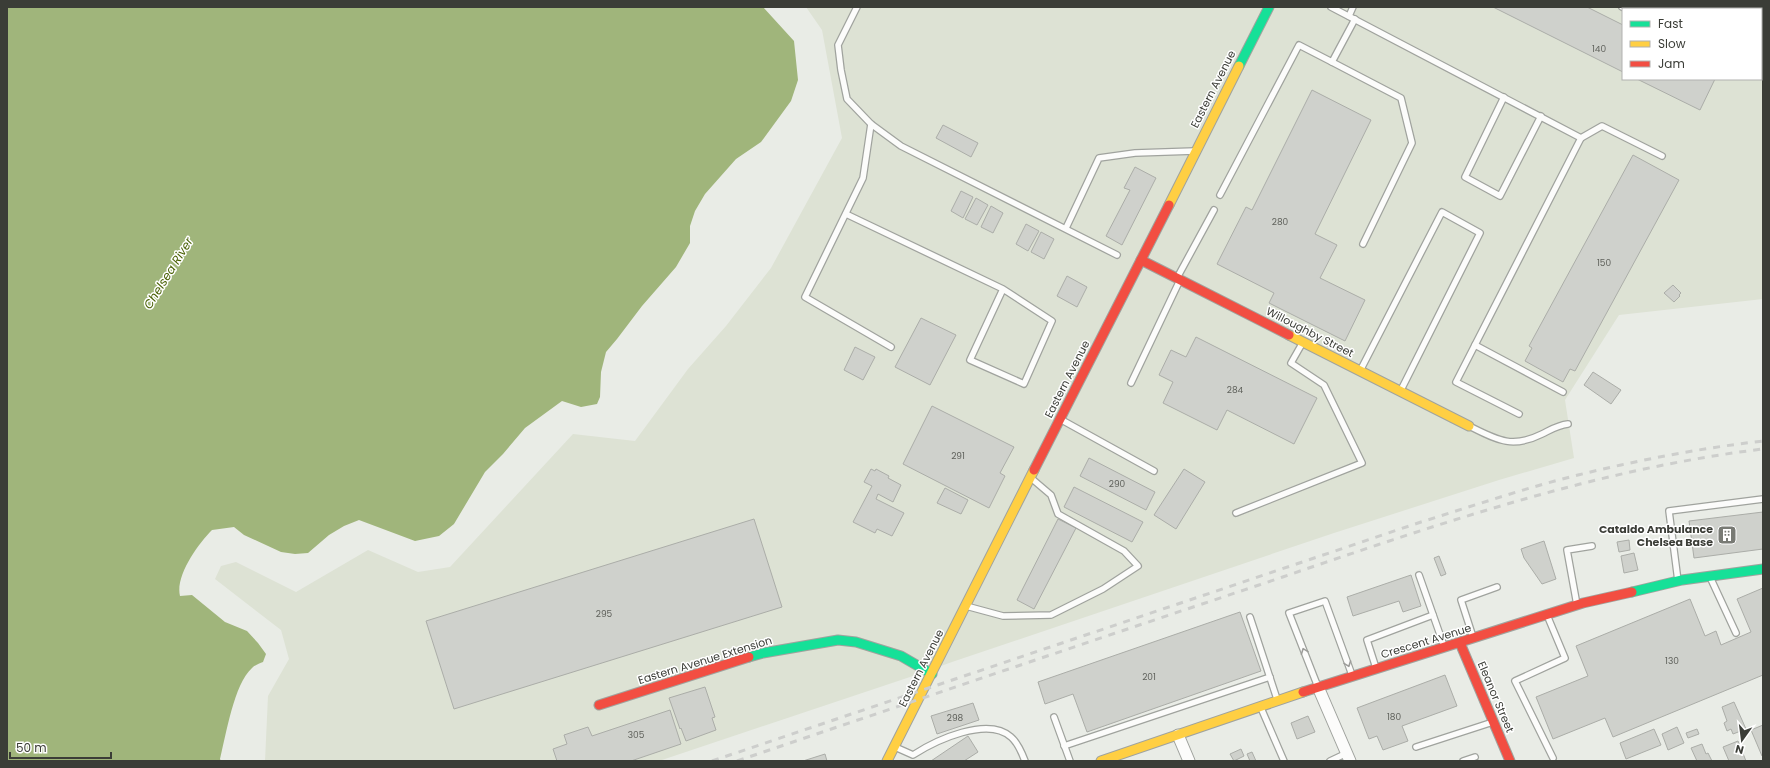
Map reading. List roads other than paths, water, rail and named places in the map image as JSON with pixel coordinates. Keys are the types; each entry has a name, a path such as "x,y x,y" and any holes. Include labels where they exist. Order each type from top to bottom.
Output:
{"street":[{"name":"Eastern Avenue","path":"887,761 1269,7"},
{"name":"Willoughby Street","path":"1141,260 1469,426"},
{"name":"Crescent Avenue","path":"1101,761 1318,687 1460,644 1577,605 1678,581 1763,569"},
{"name":"Eastern Avenue Extension","path":"599,705 763,653 838,640 856,642 901,656 932,674"},
{"name":"Eleanor Street","path":"1460,644 1510,761"},
{"path":"1318,687 1348,757"},
{"path":"1178,735 1189,761"}],"lane":[{"path":"857,7 838,45 840,70 847,99 870,124 901,146 1117,255"},
{"path":"1331,7 1581,138"},
{"path":"1349,16 1353,7"},
{"path":"1332,62 1355,19"},
{"path":"1220,195 1299,45 1401,98 1412,143 1363,244"},
{"path":"1504,97 1465,177 1500,196 1541,116"},
{"path":"870,124 863,178 805,297 891,347"},
{"path":"1519,414 1456,382 1581,138 1602,126 1662,156"},
{"path":"1066,228 1099,158 1135,153 1196,151"},
{"path":"1131,383 1178,279 1214,210"},
{"path":"1360,371 1442,212 1480,233 1400,391"},
{"path":"846,214 1003,289 1052,321 1024,384 970,360 1003,289"},
{"path":"1236,513 1362,462 1324,385 1291,364 1304,342"},
{"path":"1475,345 1563,392"},
{"path":"1060,419 1154,471"},
{"path":"1469,426 1502,441 1512,442 1527,440 1559,425 1568,424"},
{"path":"966,606 1003,616 1051,614 1103,589 1138,566 1124,551 1058,514 1051,495 1031,477"},
{"path":"1678,581 1669,511 1763,499"},
{"path":"1577,605 1567,550 1592,546"},
{"path":"1419,575 1444,648"},
{"path":"1709,576 1736,633"},
{"path":"1473,639 1461,600 1497,587"},
{"path":"1318,687 1289,613 1325,601 1353,677"},
{"path":"1377,669 1368,640 1433,615"},
{"path":"1547,615 1565,658 1515,681 1553,758"},
{"path":"1250,617 1278,701"},
{"path":"1064,746 1270,677"},
{"path":"1260,707 1284,761"},
{"path":"1054,717 1070,761"},
{"path":"1416,747 1494,722"},
{"path":"895,747 914,755 939,740 971,730 995,729 1012,737 1025,761"},
{"path":"1330,761 1348,757"},
{"path":"1463,761 1475,757"}],"water":[{"name":"Chelsea River","path":"7,7 763,7 794,41 798,80 791,101 761,142 736,159 705,194 695,211 690,226 690,243 676,267 642,306 606,352 601,372 600,397 597,404 581,407 562,401 525,428 503,454 485,472 454,524 439,536 415,541 359,520 344,526 329,535 308,553 295,554 281,552 244,535 234,527 212,530 200,543 184,570 179,588 180,596 192,595 225,622 247,631 266,654 263,662 252,668 240,686 228,724 220,759 221,761 7,761"}],"railway":[{"path":"712,761 1421,522 1519,491 1558,480 1647,459 1763,441"},
{"path":"737,761 1445,523 1571,486 1634,471 1763,449"}],"place":[{"name":"Cataldo Ambulance Chelsea Base","path":"1727,535"}]}
